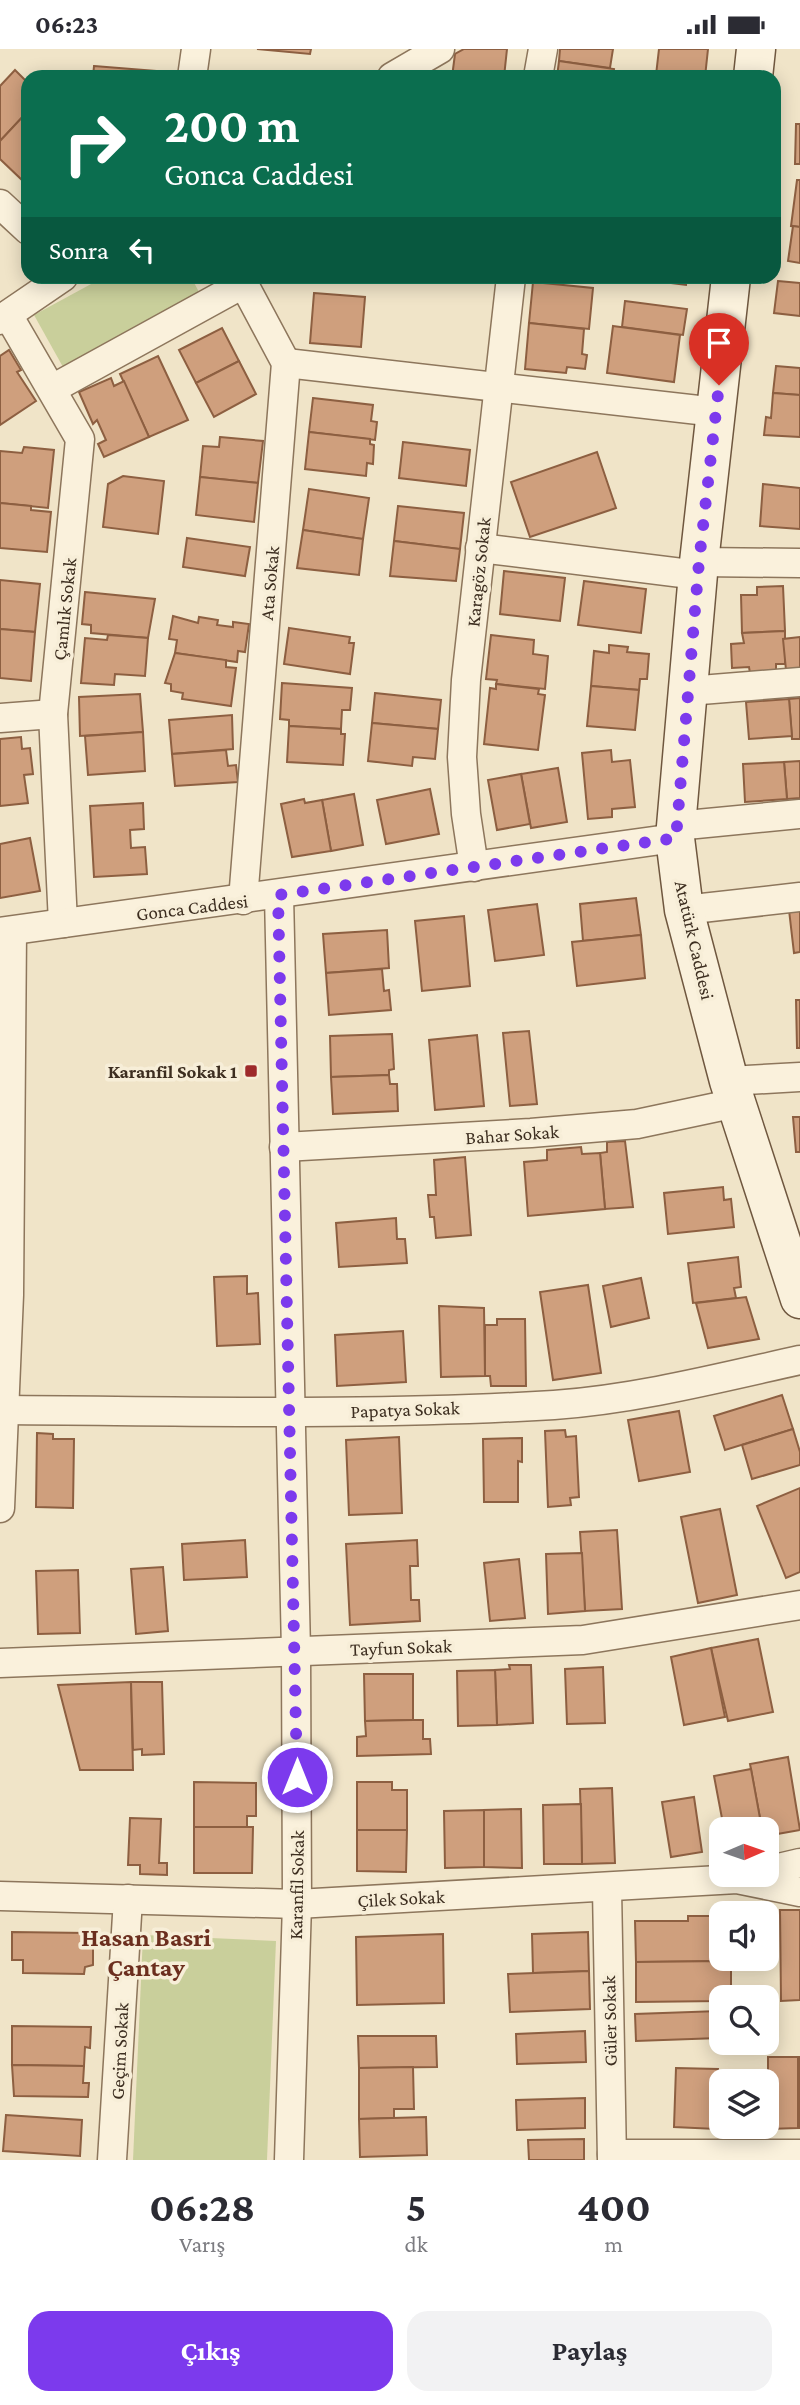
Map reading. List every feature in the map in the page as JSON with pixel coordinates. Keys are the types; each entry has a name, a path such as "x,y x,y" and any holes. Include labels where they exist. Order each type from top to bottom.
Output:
{"main road":[{"path":"754,70 756,49"},
{"name":"Atatürk Caddesi","path":"730,284 699,568 676,832 684,910 733,1092 800,1299"}],"street":[{"path":"193,70 196,49"},
{"path":"404,70 440,49"},
{"path":"539,70 542,49"},
{"path":"0,205 21,224"},
{"path":"4,317 53,284"},
{"path":"51,389 234,284"},
{"path":"243,284 286,363 716,412"},
{"name":"Karagöz Sokak","path":"474,867 466,814 462,757 466,680 509,284"},
{"name":"Çamlık Sokak","path":"4,317 80,439 53,714 64,923"},
{"name":"Ata Sokak","path":"243,900 286,363"},
{"path":"481,548 699,568 800,562"},
{"path":"688,691 800,681"},
{"path":"0,718 53,714"},
{"name":"Gonca Caddesi","path":"6,931 474,867 676,832 800,814"},
{"name":"Karanfil Sokak","path":"278,895 296,1651 297,1904 289,2160"},
{"path":"684,910 800,897"},
{"path":"0,1509 6,1410 6,931"},
{"name":"Bahar Sokak","path":"284,1147 531,1133 637,1123 733,1092 800,1077"},
{"name":"Papatya Sokak","path":"6,1410 291,1412 556,1405 658,1391 800,1360"},
{"name":"Tayfun Sokak","path":"0,1663 583,1640 800,1605"},
{"path":"779,1868 800,1863"},
{"name":"Çilek Sokak","path":"0,1896 297,1904 607,1889 709,1880"},
{"name":"Çilek Sokak","path":"779,1886 800,1892"},
{"name":"Güler Sokak","path":"607,1889 612,2157 800,2154"},
{"name":"Geçim Sokak","path":"112,2160 128,1899"}],"green space":[{"path":"91,284 195,284 199,292 63,367 34,315"},
{"path":"143,1935 276,1941 267,2160 133,2160"}],"building":[{"path":"257,49 311,49 310,54"},
{"path":"464,49 507,49 505,70 453,70 455,54"},
{"path":"560,49 613,49 610,68 559,61"},
{"path":"659,49 708,49 706,70 657,70"},
{"path":"559,61 614,69 614,70 558,70"},
{"path":"94,66 143,70 94,70"},
{"path":"15,70 21,76 21,118 0,141 0,86"},
{"path":"21,118 21,179 0,159 0,141"},
{"path":"796,124 800,124 800,164 795,164"},
{"path":"797,180 800,180 800,227 791,226"},
{"path":"793,226 800,227 800,263 788,261"},
{"path":"781,281 800,283 800,316 774,313 778,284 781,284"},
{"path":"533,284 593,288 589,329 529,323"},
{"path":"314,293 365,297 361,347 310,343"},
{"path":"625,301 687,309 683,335 622,327"},
{"path":"529,323 584,329 582,354 587,355 585,369 567,367 566,373 525,369"},
{"path":"613,326 680,335 674,382 607,373"},
{"path":"222,328 239,361 196,383 179,350"},
{"path":"9,350 21,370 17,372 36,401 0,425 0,356"},
{"path":"158,356 188,420 149,437 120,374"},
{"path":"239,361 256,394 214,417 196,383"},
{"path":"776,366 800,368 800,395 773,393"},
{"path":"111,378 114,386 124,381 149,437 104,457 98,444 106,440 97,420 93,424 79,392"},
{"path":"773,393 800,395 800,437 764,435 766,417 771,418"},
{"path":"313,398 373,405 371,421 377,422 375,440 309,432"},
{"path":"309,432 370,439 370,444 374,445 373,464 367,463 366,476 305,469"},
{"path":"220,437 263,441 258,483 200,477 203,446 219,447"},
{"path":"403,442 470,450 466,486 399,478"},
{"path":"24,447 54,450 48,508 0,503 0,451 22,453"},
{"path":"597,452 616,508 530,537 511,482"},
{"path":"123,476 164,481 158,534 103,527 108,484"},
{"path":"200,477 258,483 254,522 196,515"},
{"path":"763,484 800,488 800,529 760,526"},
{"path":"309,489 369,498 363,539 303,530"},
{"path":"0,503 31,506 31,510 51,512 47,552 0,548"},
{"path":"398,506 464,513 460,549 394,541"},
{"path":"303,530 363,539 359,575 297,568"},
{"path":"187,538 250,547 245,576 183,567"},
{"path":"394,541 460,549 456,581 390,576"},
{"path":"504,571 565,578 560,621 500,614"},
{"path":"0,580 40,584 35,632 0,629"},
{"path":"584,581 646,589 641,633 578,625"},
{"path":"783,586 785,631 742,633 741,595 757,595 757,587"},
{"path":"85,592 155,599 148,638 91,633 91,625 82,624"},
{"path":"173,616 198,623 199,617 218,620 217,625 233,627 233,622 249,624 245,652 238,651 237,662 175,653 177,640 169,639"},
{"path":"289,628 350,637 349,643 354,643 350,674 284,664"},
{"path":"0,629 35,632 31,681 0,678"},
{"path":"785,631 785,664 776,664 776,672 750,673 749,667 732,668 731,644 744,643 742,633"},
{"path":"108,635 148,638 145,676 115,674 114,685 81,683 85,638 107,640"},
{"path":"491,635 534,640 533,654 548,656 545,689 496,684 497,680 486,679"},
{"path":"800,637 800,668 786,670 783,639"},
{"path":"609,645 628,647 627,652 649,654 647,679 640,679 639,690 591,686 594,651 609,653"},
{"path":"175,653 226,660 226,667 236,668 231,706 182,699 183,693 171,691 171,684 165,683"},
{"path":"282,683 352,688 350,710 342,710 341,729 289,726 289,720 280,719"},
{"path":"496,684 539,689 538,694 545,695 538,750 484,744 490,688 496,689"},
{"path":"591,686 639,690 635,730 587,726"},
{"path":"375,693 441,700 438,729 372,723"},
{"path":"140,694 143,732 80,736 79,697"},
{"path":"800,698 800,739 792,739 789,699"},
{"path":"789,699 792,736 749,739 746,702"},
{"path":"232,715 233,749 172,754 169,720"},
{"path":"372,723 438,729 435,759 413,757 412,766 368,761"},
{"path":"289,726 341,729 341,734 345,734 343,765 287,762"},
{"path":"143,732 145,771 88,775 85,736"},
{"path":"21,737 22,749 30,748 33,774 24,775 28,803 0,806 0,739"},
{"path":"226,750 228,766 236,765 238,782 175,786 172,754"},
{"path":"611,750 612,762 630,760 635,807 612,809 612,817 588,819 582,753"},
{"path":"800,761 800,798 787,799 784,762"},
{"path":"784,762 787,799 745,802 743,764"},
{"path":"558,768 567,822 531,828 521,774"},
{"path":"521,774 530,824 497,830 488,780"},
{"path":"430,789 439,834 386,844 377,800"},
{"path":"354,794 363,845 331,851 322,800"},
{"path":"304,799 305,803 322,800 331,851 292,857 281,804"},
{"path":"143,803 144,829 130,830 131,848 145,847 147,874 94,877 90,806"},
{"path":"30,838 40,891 0,898 0,844"},
{"path":"636,898 641,935 583,941 580,904"},
{"path":"537,904 544,955 495,961 488,910"},
{"path":"800,909 800,952 794,953 789,910"},
{"path":"464,916 470,986 422,991 415,921"},
{"path":"387,930 389,968 326,973 323,934"},
{"path":"641,935 645,978 577,986 572,942"},
{"path":"382,969 384,991 389,990 391,1010 329,1015 326,973"},
{"path":"796,1000 800,1000 800,1048 797,1048"},
{"path":"529,1031 537,1104 510,1106 503,1033"},
{"path":"392,1034 394,1069 389,1070 389,1075 331,1077 330,1036"},
{"path":"477,1035 484,1106 435,1110 429,1040"},
{"path":"389,1075 390,1084 397,1084 398,1111 333,1114 331,1077"},
{"path":"793,1117 800,1117 800,1152 796,1152"},
{"path":"625,1141 633,1207 605,1209 600,1153 607,1152 607,1142"},
{"path":"581,1147 582,1154 600,1153 605,1209 528,1216 524,1162 547,1160 547,1150"},
{"path":"465,1157 471,1235 436,1238 428,1195 436,1195 434,1160"},
{"path":"723,1187 724,1200 731,1199 734,1227 668,1234 664,1193"},
{"path":"396,1218 397,1239 405,1239 407,1263 339,1267 336,1223"},
{"path":"738,1257 741,1287 734,1288 736,1298 693,1303 688,1263"},
{"path":"247,1276 247,1294 258,1293 260,1344 217,1346 214,1277"},
{"path":"641,1278 649,1318 611,1327 603,1286"},
{"path":"588,1285 601,1373 553,1380 540,1292"},
{"path":"746,1297 759,1339 708,1348 696,1303"},
{"path":"439,1306 484,1308 485,1376 441,1377"},
{"path":"497,1319 525,1319 526,1386 491,1386 490,1376 485,1376 485,1325 497,1325"},
{"path":"403,1331 406,1382 337,1386 335,1335"},
{"path":"782,1395 793,1429 725,1450 714,1416"},
{"path":"679,1411 690,1472 639,1481 628,1420"},
{"path":"793,1429 800,1452 800,1465 752,1479 742,1445"},
{"path":"565,1430 566,1437 576,1436 579,1497 570,1498 571,1505 548,1507 545,1431"},
{"path":"37,1433 53,1434 53,1439 74,1439 73,1508 36,1507"},
{"path":"399,1437 402,1513 349,1515 346,1440"},
{"path":"522,1438 522,1462 518,1461 518,1502 484,1502 483,1439"},
{"path":"800,1488 800,1572 786,1578 757,1506"},
{"path":"720,1509 737,1595 698,1603 681,1517"},
{"path":"617,1530 622,1609 585,1611 580,1532"},
{"path":"245,1540 247,1577 184,1580 182,1544"},
{"path":"417,1540 418,1566 410,1566 411,1600 419,1600 420,1621 350,1625 346,1544"},
{"path":"582,1553 585,1611 548,1614 546,1554"},
{"path":"519,1559 525,1618 490,1621 484,1563"},
{"path":"163,1567 168,1631 136,1634 131,1569"},
{"path":"78,1570 80,1633 38,1634 36,1571"},
{"path":"758,1639 773,1712 728,1721 711,1648"},
{"path":"711,1648 725,1717 684,1725 671,1657"},
{"path":"509,1665 531,1665 533,1723 497,1725 495,1670 510,1669"},
{"path":"603,1667 605,1723 567,1724 565,1669"},
{"path":"495,1670 497,1725 458,1726 457,1671"},
{"path":"364,1674 413,1674 413,1720 365,1721"},
{"path":"131,1682 133,1770 80,1770 58,1685"},
{"path":"131,1682 162,1682 164,1754 142,1755 142,1749 133,1750"},
{"path":"423,1720 423,1739 430,1739 431,1754 357,1756 357,1737 366,1736 365,1721"},
{"path":"788,1757 800,1830 779,1834 779,1817 760,1817 750,1764"},
{"path":"751,1769 760,1817 722,1817 714,1776"},
{"path":"194,1782 256,1783 256,1816 247,1816 247,1827 194,1827"},
{"path":"357,1782 392,1782 392,1790 407,1790 407,1830 357,1830"},
{"path":"612,1788 615,1863 582,1864 580,1789"},
{"path":"694,1797 702,1852 671,1857 662,1802"},
{"path":"581,1804 582,1864 544,1864 543,1805"},
{"path":"521,1809 522,1868 484,1867 484,1810"},
{"path":"484,1810 484,1867 445,1868 444,1811"},
{"path":"130,1818 161,1819 159,1863 167,1863 167,1875 140,1874 140,1865 128,1865"},
{"path":"194,1827 253,1827 252,1873 194,1873"},
{"path":"357,1830 407,1830 406,1872 357,1871"},
{"path":"780,1910 800,1910 800,2000 781,2001"},
{"path":"688,1916 709,1916 709,1961 636,1962 635,1921 688,1921"},
{"path":"12,1932 87,1933 87,1943 93,1943 93,1965 85,1967 84,1974 23,1973 23,1960 12,1960"},
{"path":"588,1932 589,1971 533,1973 532,1934"},
{"path":"443,1934 444,2003 357,2005 356,1937"},
{"path":"709,1961 709,1971 731,1971 731,1985 709,1985 709,2001 636,2002 636,1962"},
{"path":"589,1971 590,2009 510,2012 508,1974"},
{"path":"709,2011 709,2038 636,2041 635,2014"},
{"path":"12,2026 91,2027 90,2048 85,2047 84,2066 12,2065"},
{"path":"585,2031 586,2062 517,2064 516,2034"},
{"path":"358,2036 436,2036 437,2067 359,2068"},
{"path":"768,2057 798,2057 798,2128 779,2129 779,2069 768,2069"},
{"path":"800,2057 800,2128 798,2128"},
{"path":"12,2065 84,2066 83,2083 89,2083 88,2097 14,2096"},
{"path":"413,2067 414,2109 394,2109 394,2118 359,2119 359,2068"},
{"path":"676,2068 718,2069 709,2069 709,2129 674,2127"},
{"path":"585,2098 585,2128 517,2130 516,2100"},
{"path":"6,2115 82,2120 80,2156 3,2151"},
{"path":"426,2117 427,2155 360,2157 359,2119"},
{"path":"584,2139 584,2160 529,2160 528,2140"}],"place":[{"name":"Karanfil Sokak 1","path":"251,1071"}],"district":[{"name":"Hasan Basri Çantay","path":"146,1952"}],"route":[{"path":"297,1777 296,1624 278,895 676,838 699,562 719,385"}]}
